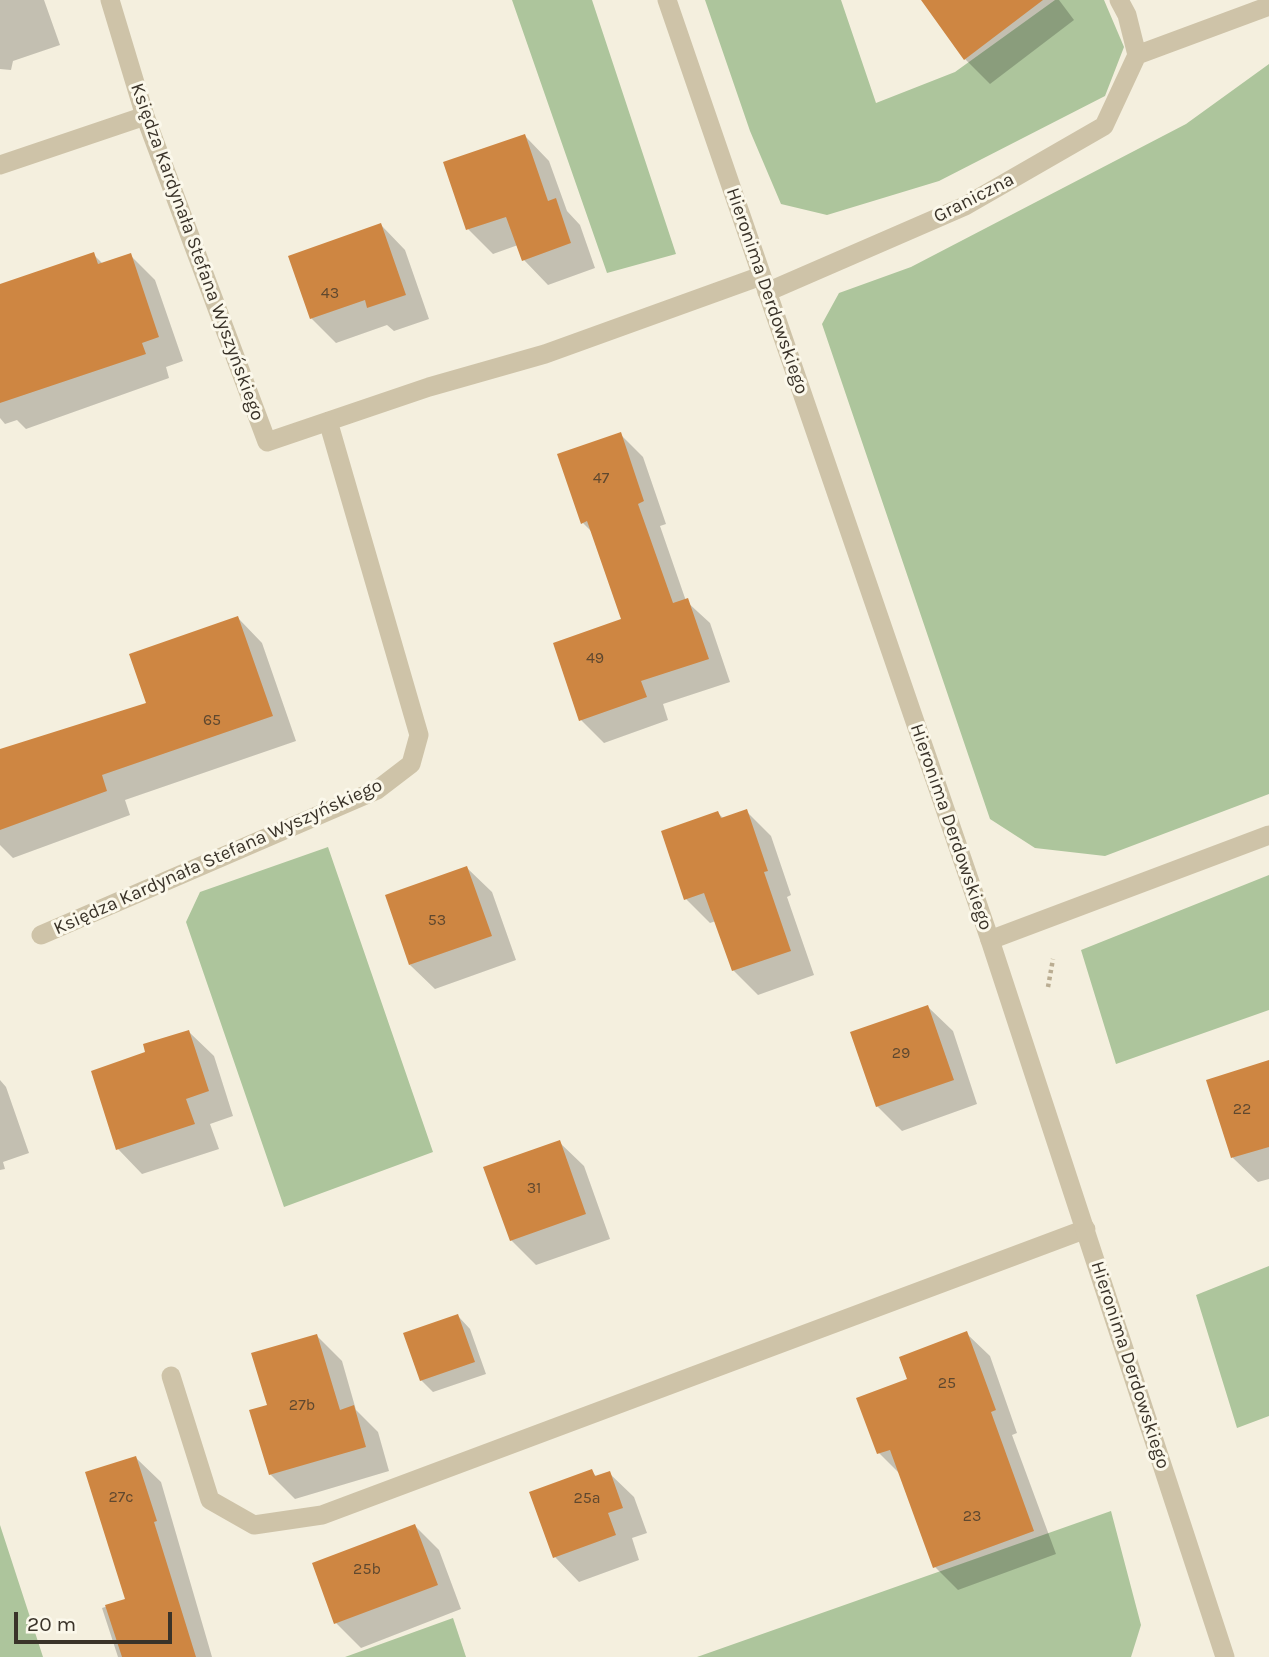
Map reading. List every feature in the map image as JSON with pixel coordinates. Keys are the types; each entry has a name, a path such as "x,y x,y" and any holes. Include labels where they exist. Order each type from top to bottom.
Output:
{"street":[{"name":"Księdza Kardynała Stefana Wyszyńskiego","path":"110,0 145,117 267,442 429,387 545,354 764,284"},
{"name":"Hieronima Derdowskiego","path":"667,0 990,940 1225,1657"},
{"path":"1119,0 1127,15 1137,55 1269,6"},
{"name":"Graniczna","path":"764,284 965,206 1104,126 1137,55"},
{"path":"0,165 145,117"},
{"name":"Księdza Kardynała Stefana Wyszyńskiego","path":"41,935 377,790 411,764 419,735 328,421"},
{"path":"990,940 1269,835"},
{"path":"171,1376 210,1500 254,1525 322,1515 1086,1228"}],"green space":[{"path":"512,0 592,0 676,254 607,273"},
{"path":"705,0 841,0 876,103 955,72 1055,0 1104,0 1124,47 1105,96 939,181 827,215 781,204 750,131"},
{"path":"1269,64 1269,794 1105,856 1035,848 990,819 822,324 839,293 911,267 1186,124"},
{"path":"328,847 433,1152 284,1207 186,922 200,892"},
{"path":"1269,875 1269,1010 1116,1064 1081,950"},
{"path":"1269,1266 1269,1416 1237,1428 1196,1295"},
{"path":"1111,1511 1141,1625 1131,1657 697,1657"},
{"path":"0,1525 43,1657 0,1657"},
{"path":"453,1618 466,1657 345,1657"}],"building":[{"path":"921,0 1043,0 964,60"},
{"path":"525,134 548,201 556,198 571,243 522,261 506,217 466,230 443,162"},
{"path":"381,223 406,295 367,308 365,300 310,319 288,256"},
{"path":"94,252 98,264 131,253 159,337 142,343 146,354 0,403 0,284"},
{"path":"621,432 644,501 638,504 673,603 688,598 709,659 641,681 647,697 579,721 553,643 621,619 587,521 581,524 557,454"},
{"path":"238,616 273,716 102,775 107,791 0,830 0,749 146,703 129,654"},
{"path":"747,809 768,871 764,872 791,951 732,971 704,893 684,900 661,831 718,811 721,818"},
{"path":"467,866 492,936 409,965 385,895"},
{"path":"928,1005 954,1080 876,1107 850,1032"},
{"path":"189,1030 209,1091 186,1099 195,1124 116,1150 91,1071 145,1052 143,1044"},
{"path":"1269,1060 1269,1147 1231,1158 1206,1080"},
{"path":"560,1140 586,1214 510,1241 483,1167"},
{"path":"458,1314 475,1362 420,1381 403,1333"},
{"path":"967,1331 996,1410 991,1412 1034,1531 933,1568 890,1450 877,1454 856,1398 907,1379 899,1357"},
{"path":"317,1334 340,1410 354,1405 366,1447 269,1475 249,1410 267,1405 251,1353"},
{"path":"136,1456 196,1657 122,1657 105,1605 125,1599 85,1472"},
{"path":"592,1469 595,1476 610,1471 623,1508 608,1513 616,1535 553,1558 529,1492"},
{"path":"415,1524 438,1585 334,1624 312,1563"}]}
